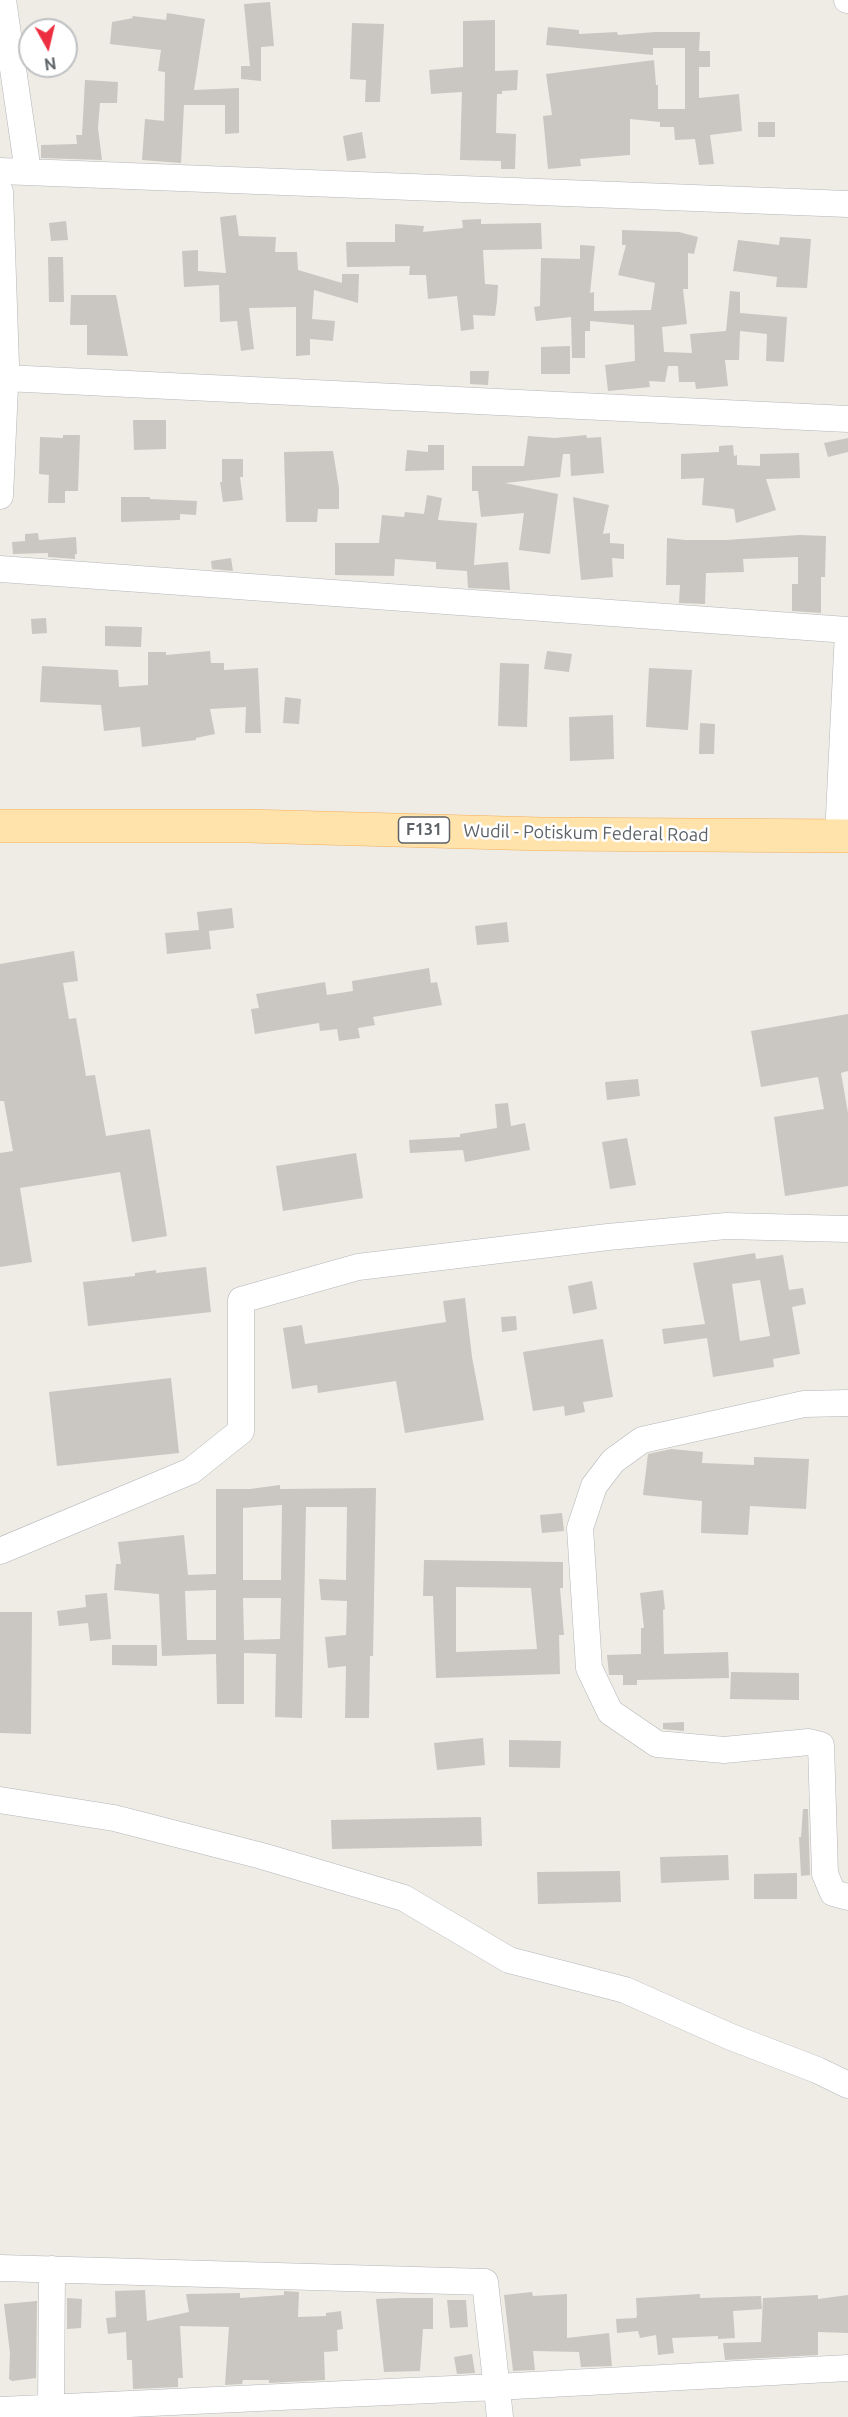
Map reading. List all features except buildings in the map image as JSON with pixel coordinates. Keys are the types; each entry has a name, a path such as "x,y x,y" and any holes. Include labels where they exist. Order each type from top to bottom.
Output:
{"main road":[{"name":"Wudil - Potiskum Federal Road","path":"14,816 407,813 843,826"}],"street":[{"path":"3,0 28,172"},
{"path":"0,171 848,204"},
{"path":"0,192 6,378 0,496"},
{"path":"6,378 848,419"},
{"path":"0,569 848,631 843,826"},
{"path":"0,1551 191,1471 241,1431 241,1300 358,1267 608,1237 726,1226 848,1229"},
{"path":"848,1403 804,1404 642,1440 613,1461 594,1486 580,1528 589,1668 610,1712 657,1744 724,1750 809,1742 821,1745 825,1874 833,1893 848,1897"},
{"path":"0,1800 114,1818 261,1856 404,1898 509,1960 625,1990 848,2085"},
{"path":"0,2268 485,2282 500,2417"},
{"path":"51,2409 52,2268"},
{"path":"0,2410 848,2368"}]}
